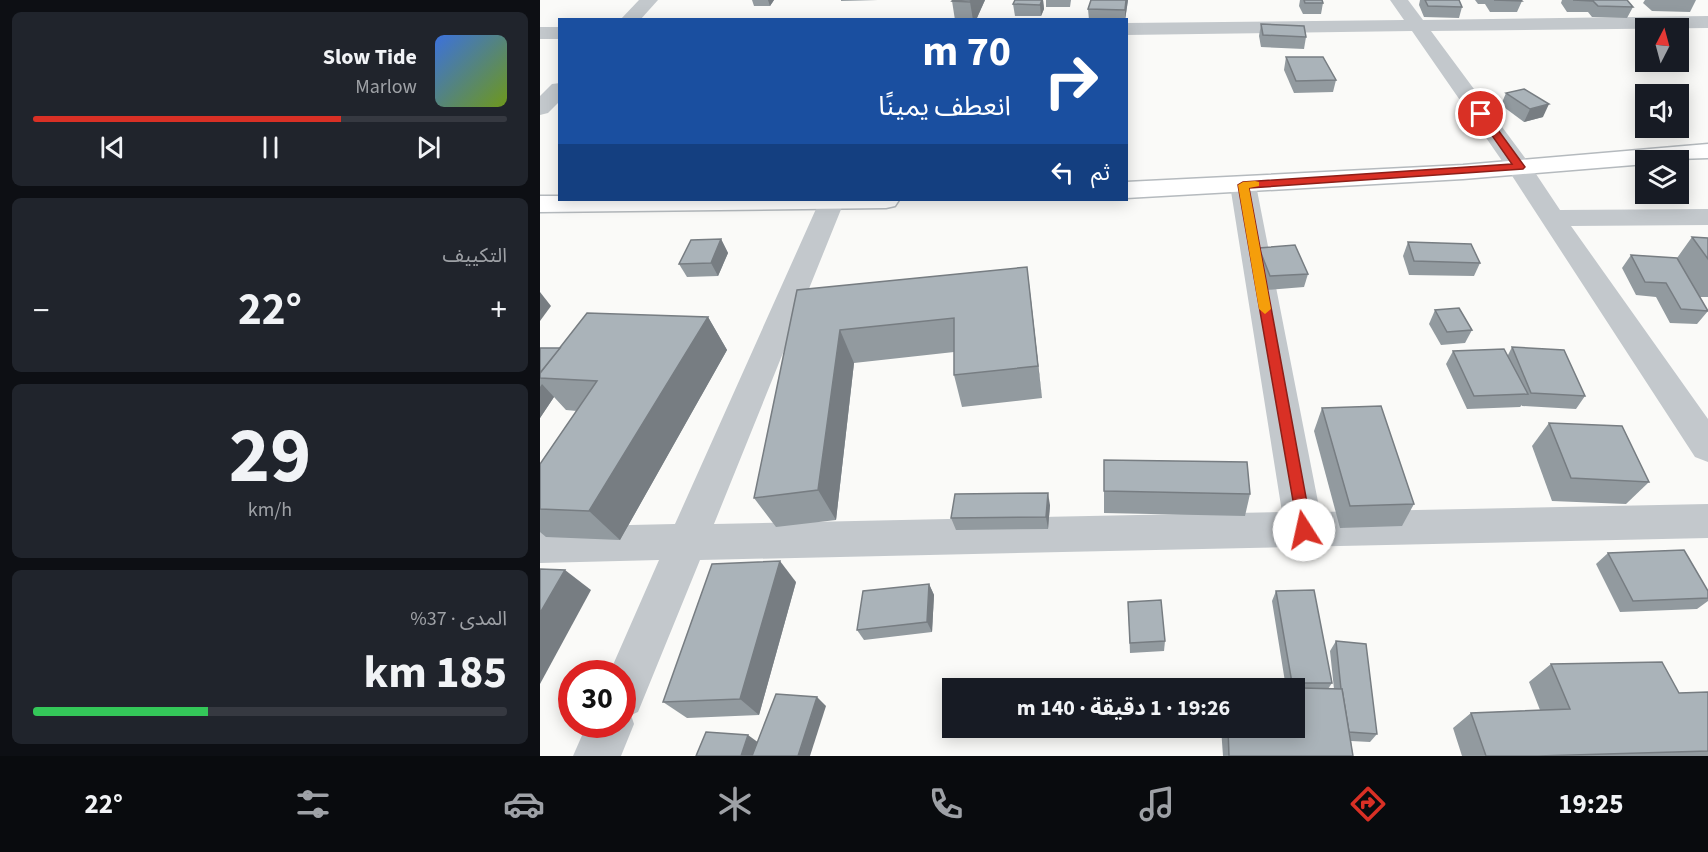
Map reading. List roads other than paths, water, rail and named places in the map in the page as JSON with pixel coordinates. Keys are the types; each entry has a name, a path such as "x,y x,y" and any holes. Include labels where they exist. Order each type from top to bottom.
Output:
{"main road":[{"path":"1128,190 1243,185 1520,167 1708,151"},
{"path":"540,204 858,201"}],"street":[{"path":"631,18 649,0"},
{"path":"1399,0 1520,167 1552,218 1708,447"},
{"path":"1128,29 1708,21"},
{"path":"540,33 558,33"},
{"path":"540,108 558,91"},
{"path":"1243,185 1304,530"},
{"path":"636,663 831,202"},
{"path":"1552,218 1708,218"},
{"path":"540,545 1708,521"},
{"path":"597,756 605,738"}]}
